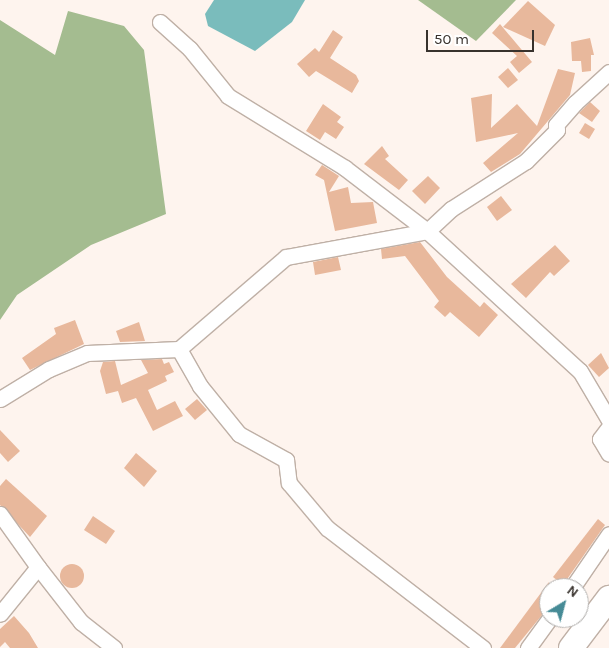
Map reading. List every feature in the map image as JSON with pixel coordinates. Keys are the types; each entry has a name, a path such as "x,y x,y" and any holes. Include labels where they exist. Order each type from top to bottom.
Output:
{"main road":[{"path":"571,648 609,598"},
{"path":"589,648 609,618"}],"street":[{"path":"160,22 190,49 228,96 344,168 427,231 580,371 609,420"},
{"path":"0,399 49,369 87,354 179,349 286,257 427,231 450,209 526,160 557,130 556,125 575,103 609,72"},
{"path":"179,349 200,386 239,434 286,460 289,483 327,528 483,648"},
{"path":"609,427 600,439 609,454"},
{"path":"0,514 81,622 114,648"},
{"path":"579,578 609,534"},
{"path":"0,614 38,567"},
{"path":"528,648 543,628"}],"green space":[{"path":"418,0 516,0 476,41"},
{"path":"68,11 124,26 144,50 166,214 91,245 17,295 0,320 0,20 55,55"}],"water":[{"path":"214,0 305,0 292,22 255,51 208,26 205,14"}],"building":[{"path":"528,1 555,25 545,46 503,27"},
{"path":"500,24 532,62 519,73 510,62 517,56 492,33"},
{"path":"333,30 343,37 330,58 356,75 359,81 352,93 316,71 309,77 297,64 315,48 319,52"},
{"path":"590,38 594,55 591,55 591,71 582,72 581,61 572,61 571,42"},
{"path":"508,68 518,80 508,88 498,77"},
{"path":"558,69 575,73 570,95 520,154 491,172 483,163 518,133 476,142 471,98 492,94 491,128 517,104 537,126"},
{"path":"590,102 600,111 592,122 579,113"},
{"path":"323,104 341,117 337,122 344,127 336,139 325,132 320,140 306,131"},
{"path":"585,123 595,129 589,139 579,133"},
{"path":"382,146 389,156 385,159 408,180 399,190 364,164"},
{"path":"322,165 339,176 329,192 348,187 351,203 373,202 377,223 335,231 324,180 315,175"},
{"path":"428,176 440,188 425,204 412,191"},
{"path":"501,196 512,210 497,221 487,207"},
{"path":"420,242 447,277 480,307 484,302 498,315 479,337 450,312 445,317 434,307 439,301 405,256 382,259 381,249"},
{"path":"555,245 570,261 554,276 550,272 526,298 511,284"},
{"path":"338,257 341,270 315,275 313,262"},
{"path":"75,320 84,344 30,370 22,358 56,334 54,328"},
{"path":"139,322 145,341 120,342 116,331"},
{"path":"601,353 609,368 599,377 588,365"},
{"path":"162,359 164,364 169,362 174,372 165,376 167,381 148,390 157,410 175,401 183,416 153,431 136,398 122,403 118,391 106,394 100,371 103,362 115,361 121,385 148,373 141,360"},
{"path":"197,399 207,410 195,420 185,409"},
{"path":"0,430 20,451 8,462 0,453"},
{"path":"136,453 157,471 144,487 124,468"},
{"path":"6,479 47,516 30,537 0,505 0,486"},
{"path":"93,516 115,531 106,544 84,530"},
{"path":"598,519 605,525 568,578 553,577"},
{"path":"72,564 80,568 84,576 80,584 72,588 64,584 60,576 64,568"},
{"path":"539,595 539,619 515,648 500,648"},
{"path":"14,616 29,633 38,648 10,648 5,642 0,647 0,629"}]}
